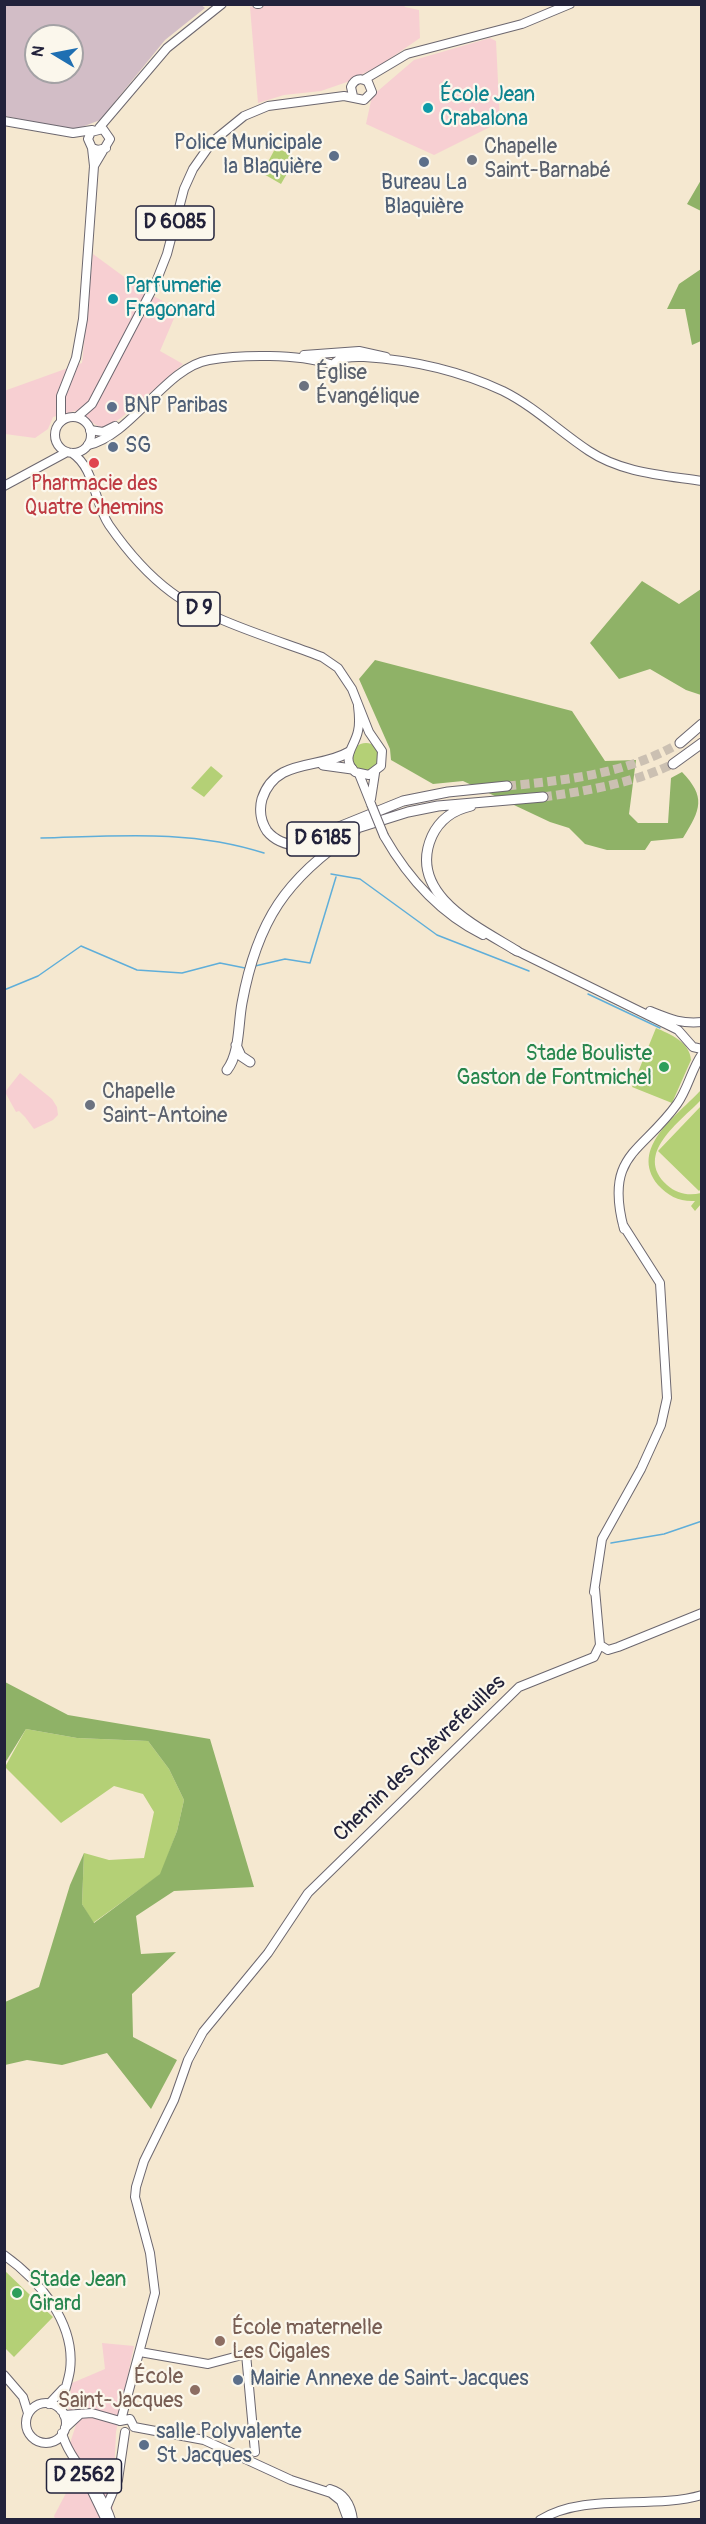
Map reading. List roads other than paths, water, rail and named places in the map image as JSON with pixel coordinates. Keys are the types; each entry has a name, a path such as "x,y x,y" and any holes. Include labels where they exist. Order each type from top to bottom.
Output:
{"highway":[{"path":"680,743 702,724"},
{"path":"673,764 702,743"},
{"name":"D 6185","path":"349,752 337,758 297,766 276,778 267,789 261,803 262,822 274,838 287,844 300,846 367,824 438,806 543,797"},
{"path":"355,772 336,765 317,765 294,772 281,780 267,801 267,817 272,829 289,840 307,839 403,801 448,792 507,786"},
{"name":"D 6185","path":"517,799 477,805 451,814 435,830 427,860 434,888 448,905 473,924 517,951"},
{"name":"D 6185","path":"227,1070 236,1045 248,970 265,925 284,894 319,857 367,824"},
{"path":"236,1045 243,1058 250,1062"}],"main road":[{"path":"129,418 106,431 69,419 61,411 60,396 76,358 83,319 94,166 89,135 114,114 167,48 222,4"},
{"path":"368,82 407,54 522,24 570,4"},
{"path":"357,79 368,82 372,92 366,99 357,100 352,92 357,79"},
{"name":"D 6085","path":"89,427 88,410 156,282 168,251 184,189 204,152 232,124 258,110 285,102 318,99 352,92"},
{"path":"94,166 110,139 114,114"},
{"path":"4,121 73,133 97,129 106,130 110,139"},
{"path":"73,133 98,150 106,148"},
{"path":"4,486 50,460 108,437 189,368 205,360 226,357 388,358 444,368 480,380 518,399 590,452 610,462 643,472 702,480"},
{"name":"D 6085","path":"69,419 88,410"},
{"path":"50,460 57,444 55,431 69,419"},
{"path":"57,444 82,461 89,427"},
{"name":"D 9","path":"82,461 98,504 109,524 149,572 170,592 198,609 333,663 342,673 376,743"},
{"name":"D 9","path":"355,743 360,726 358,706"},
{"path":"371,804 375,773 381,766 383,756 376,743 365,740 355,743 349,752 348,761 371,804 384,836 409,875 444,911 471,929 623,1002 687,1038 700,1052 676,1105 623,1164 620,1208 622,1225 660,1283 668,1383 665,1411 634,1483 602,1539 595,1588 596,1652"},
{"path":"355,772 375,773"},
{"path":"623,1002 692,1025 702,1022"},
{"path":"687,1038 692,1025"},
{"path":"595,1588 596,1652"},
{"path":"596,1652 618,1647 702,1613"},
{"path":"596,1652 606,1655 618,1647"},
{"name":"Chemin des Chèvrefeuilles","path":"140,2352 155,2293 150,2253 135,2197 136,2187 144,2161 174,2100 188,2060 203,2032 268,1953 298,1906 329,1870 519,1687 583,1662 596,1652"},
{"path":"4,2255 22,2268 53,2305 63,2325 70,2358 62,2413 64,2431"},
{"path":"134,2427 132,2431 125,2432 120,2428 140,2352 208,2364 246,2354 253,2458"},
{"path":"4,2375 19,2391 39,2404 49,2404 62,2413 92,2413 133,2422 134,2427"},
{"path":"49,2404 66,2385"},
{"path":"19,2391 28,2413 26,2427 31,2436 42,2442 51,2442 80,2414"},
{"path":"28,2413 39,2404"},
{"path":"111,2417 125,2406"},
{"path":"134,2427 204,2440 253,2458 269,2471 331,2493 341,2501 348,2520"},
{"name":"D 2562","path":"64,2431 68,2448 93,2483 111,2520"},
{"path":"106,2506 117,2484 125,2432"},
{"name":"D 2562","path":"51,2442 62,2447 77,2466 105,2520"},
{"path":"93,2483 104,2483 113,2478 119,2469"},
{"path":"308,2486 332,2489 343,2494 350,2507 353,2520"},
{"path":"540,2520 553,2511 627,2501 668,2502 702,2495"}],"waterway":[{"path":"41,838 181,837 236,845 264,853"},
{"path":"331,874 360,879 437,935 529,971"},
{"path":"255,966 285,959 310,963 336,877"},
{"path":"4,990 38,976 81,946 137,970 182,973 220,963 245,968"},
{"path":"588,994 660,1028"},
{"path":"611,1543 664,1534 702,1521"}],"tunnel":[{"path":"507,786 574,778 618,769 660,754 680,743"},
{"path":"543,797 610,785 658,771 673,764"}],"place":[{"name":"École Jean Crabalona","path":"428,108"},
{"name":"Police Municipale la Blaquière","path":"334,156"},
{"name":"Chapelle Saint-Barnabé","path":"472,160"},
{"name":"Bureau La Blaquière","path":"424,162"},
{"name":"Parfumerie Fragonard","path":"113,299"},
{"name":"Église Évangélique","path":"304,386"},
{"name":"BNP Paribas","path":"112,407"},
{"name":"SG","path":"113,447"},
{"name":"Pharmacie des Quatre Chemins","path":"94,463"},
{"name":"Stade Bouliste Gaston de Fontmichel","path":"664,1067"},
{"name":"Chapelle Saint-Antoine","path":"90,1105"},
{"name":"Stade Jean Girard","path":"17,2293"},
{"name":"École maternelle Les Cigales","path":"220,2341"},
{"name":"Mairie Annexe de Saint-Jacques","path":"238,2380"},
{"name":"École Saint-Jacques","path":"195,2390"},
{"name":"salle Polyvalente St Jacques","path":"144,2445"}]}
